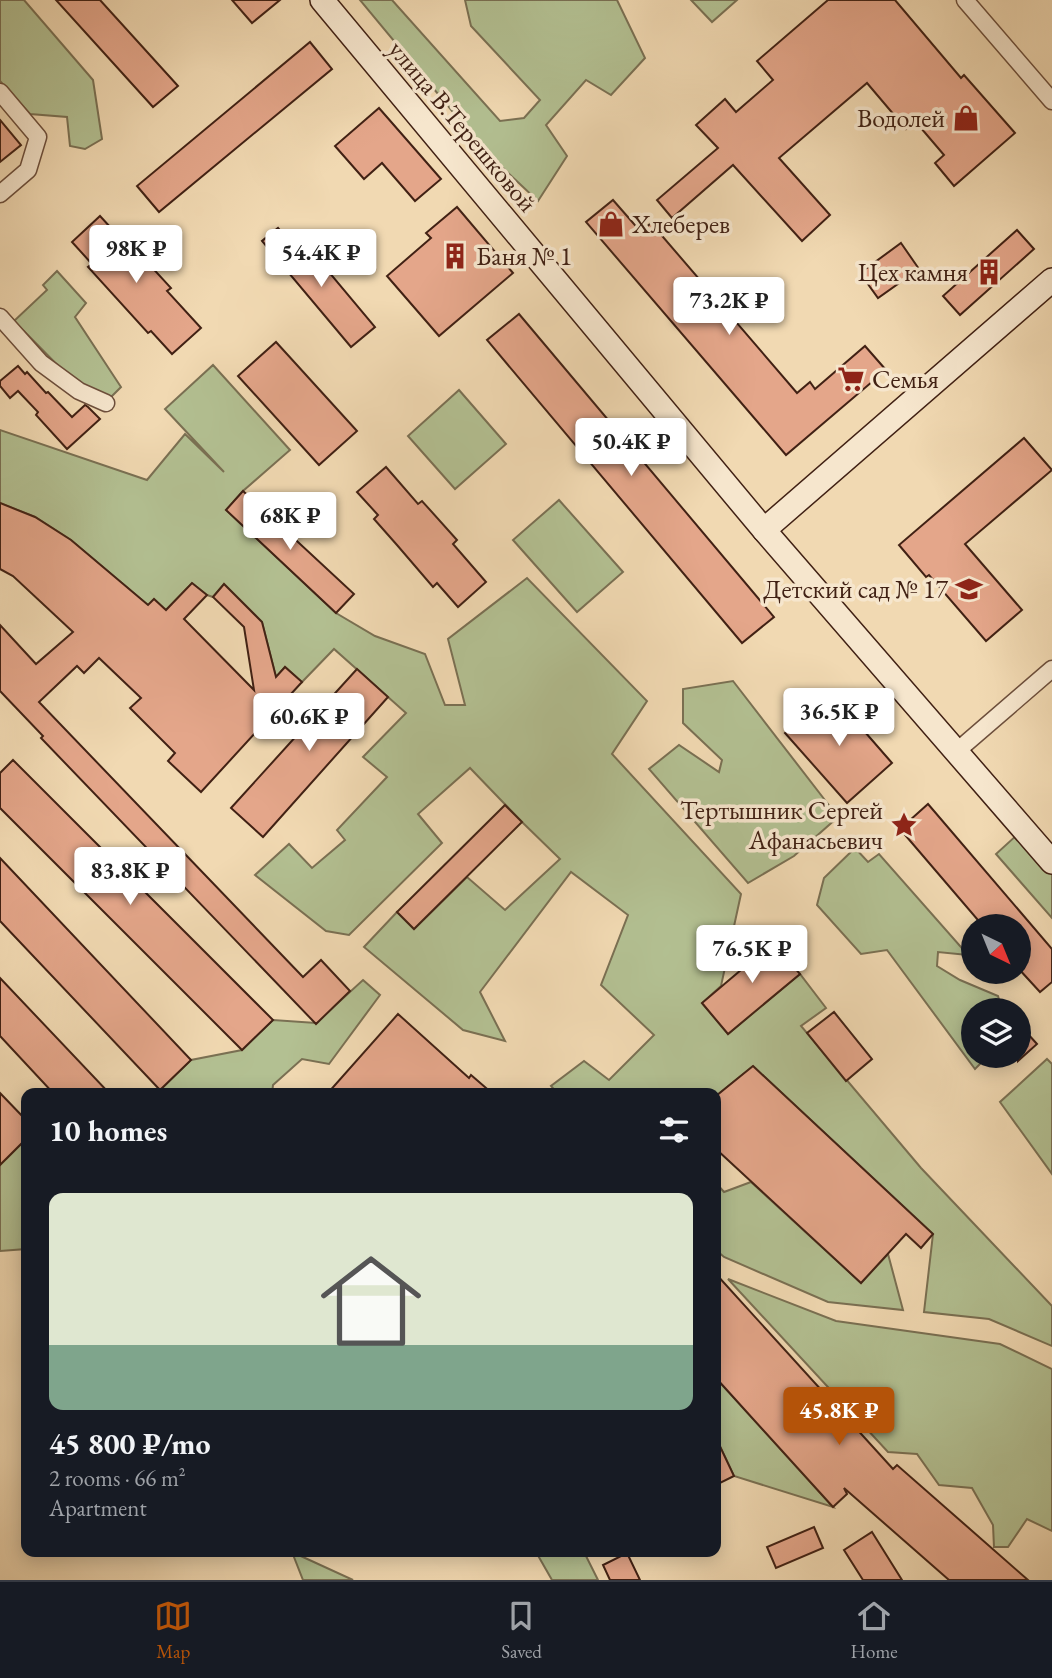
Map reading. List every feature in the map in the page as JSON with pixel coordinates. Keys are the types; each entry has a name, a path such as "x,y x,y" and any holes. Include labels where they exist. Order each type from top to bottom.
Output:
{"main road":[{"name":"улица В.Терешковой","path":"322,0 764,530 1052,862"},
{"path":"764,530 1052,280"}],"street":[{"path":"965,0 1052,101"},
{"path":"0,92 38,137 28,170 0,194"},
{"path":"0,317 41,363 79,391 106,403"},
{"path":"957,751 1052,669"}],"green space":[{"path":"0,0 24,0 93,80 102,139 85,149 70,146 67,117 30,114 0,81"},
{"path":"360,0 392,0 500,121 524,118 540,100 471,26 465,0 617,0 645,58 611,95 586,80 546,125 567,156 538,201 487,153"},
{"path":"691,0 737,0 712,22"},
{"path":"57,271 86,303 75,317 121,387 108,400 80,388 14,321 47,290 43,285"},
{"path":"213,365 290,450 243,491 226,510 336,613 375,636 425,654 445,705 465,705 448,639 527,578 647,701 612,754 741,894 721,986 702,1003 728,1034 800,974 826,1008 801,1026 921,1168 1052,1306 1052,1346 989,1319 924,1312 933,1234 753,1066 721,1092 721,1088 553,1088 551,1086 584,1061 609,1080 654,1035 601,985 628,915 571,872 480,992 505,1041 463,1030 364,947 397,912 414,929 467,877 505,910 560,859 470,768 418,814 442,843 349,935 326,931 255,875 289,844 312,868 345,840 337,830 387,777 363,757 406,713 334,649 302,682 285,667 276,677 262,622 224,584 213,597 192,583 166,610 148,605 71,540 35,517 0,503 0,430 147,480 185,434 224,472 165,409"},
{"path":"459,390 506,444 455,489 408,436"},
{"path":"559,500 623,572 577,612 513,540"},
{"path":"733,681 838,817 794,856 748,883 649,769 679,745 719,772 722,760 683,723 683,689"},
{"path":"1018,834 1052,873 1052,918 996,854"},
{"path":"855,848 868,862 879,854 961,947 961,954 938,952 937,966 961,980 961,984 970,984 999,998 961,998 961,1050 887,950 861,954 817,905 824,878"},
{"path":"363,980 380,995 329,1064 302,1059 273,1088 162,1088 191,1060 242,1050 273,1020 316,1023"},
{"path":"1047,1059 1052,1064 1052,1174 1000,1102"},
{"path":"21,1144 21,1249 0,1251 0,1160 6,1159"},
{"path":"751,1182 861,1283 888,1254 903,1310 828,1302 724,1257 721,1254 721,1189 724,1192"},
{"path":"728,1279 836,1321 1000,1344 1052,1369 1052,1531 1027,1519 1008,1547 994,1547 993,1525 972,1488 939,1485 917,1454 888,1452"},
{"path":"721,1384 833,1507 734,1476 721,1448"},
{"path":"294,1557 303,1557 353,1580 303,1580"},
{"path":"539,1557 586,1557 598,1580 552,1580"}],"building":[{"path":"56,0 100,0 178,86 153,107"},
{"path":"232,0 280,0 252,23"},
{"path":"828,0 895,0 961,78 964,75 1015,133 954,186 935,163 944,155 915,121 906,129 867,83 779,158 830,215 802,241 733,165 672,218 657,200 718,148 696,125 725,99 736,112 773,80 757,61"},
{"path":"310,42 332,69 159,212 137,186"},
{"path":"379,108 441,179 415,201 382,163 364,179 335,146"},
{"path":"0,120 21,145 0,162"},
{"path":"613,200 641,232 651,223 797,393 810,382 815,389 865,346 886,370 786,455 586,222"},
{"name":"Баня № 1","path":"457,207 513,273 439,336 387,276 431,238 426,233"},
{"path":"100,216 171,288 167,291 201,328 172,354 151,331 148,333 88,267 92,264 72,242"},
{"path":"278,228 305,260 313,253 375,327 351,347 262,241"},
{"name":"Цех камня","path":"1017,230 1034,249 960,315 943,296"},
{"path":"901,243 919,269 878,298 860,273"},
{"path":"519,314 774,617 742,643 487,340"},
{"path":"276,342 357,431 319,465 238,376"},
{"path":"18,366 72,417 85,405 100,419 67,449 18,391 10,398 0,386 0,381"},
{"path":"1024,438 1052,470 965,544 1022,610 986,641 899,545"},
{"path":"386,467 418,504 422,501 457,540 453,544 486,582 458,607 437,583 433,587 374,519 378,515 357,492"},
{"path":"243,491 354,594 336,613 226,510"},
{"path":"0,503 35,517 71,540 148,605 154,599 166,610 192,583 207,595 184,619 254,690 244,627 213,597 224,584 262,622 276,677 285,667 302,682 201,792 168,761 175,753 130,708 141,698 99,658 84,673 77,666 39,702 303,977 321,960 350,991 316,1024 41,738 43,736 0,691 0,625 36,664 73,632 13,576 0,569"},
{"path":"357,669 388,697 263,837 231,808"},
{"path":"831,693 892,763 847,803 785,733"},
{"path":"13,760 273,1020 242,1050 0,808 0,773"},
{"path":"928,804 1022,914 973,914 900,829"},
{"path":"505,805 522,822 414,929 397,912"},
{"path":"0,858 191,1060 162,1088 158,1088 0,921"},
{"path":"1031,924 1052,949 1052,982 1040,992 1031,982"},
{"path":"766,933 800,974 728,1034 702,1003 755,958 748,949"},
{"path":"0,978 104,1088 48,1088 0,1036"},
{"path":"834,1012 872,1059 846,1081 807,1033"},
{"path":"398,1014 469,1078 471,1075 486,1088 332,1088"},
{"path":"1031,1037 1037,1044 1031,1049"},
{"path":"753,1066 933,1234 921,1248 906,1234 861,1283 721,1154 721,1092"},
{"path":"0,1093 21,1115 21,1144 0,1165"},
{"path":"721,1280 893,1469 897,1465 1028,1580 949,1580 844,1488 847,1494 833,1507 721,1384"},
{"path":"721,1449 734,1476 721,1482"},
{"path":"814,1527 823,1548 776,1568 767,1547"},
{"path":"872,1532 902,1580 863,1580 844,1550"},
{"path":"619,1557 629,1557 640,1580 610,1580 603,1565"}],"place":[{"name":"Водолей","path":"966,118"},
{"name":"Хлеберев","path":"611,224"},
{"name":"Баня № 1","path":"455,256"},
{"name":"Цех камня","path":"989,272"},
{"name":"Семья","path":"851,379"},
{"name":"Детский сад № 17","path":"969,589"},
{"name":"Тертышник Сергей Афанасьевич","path":"904,825"}]}
